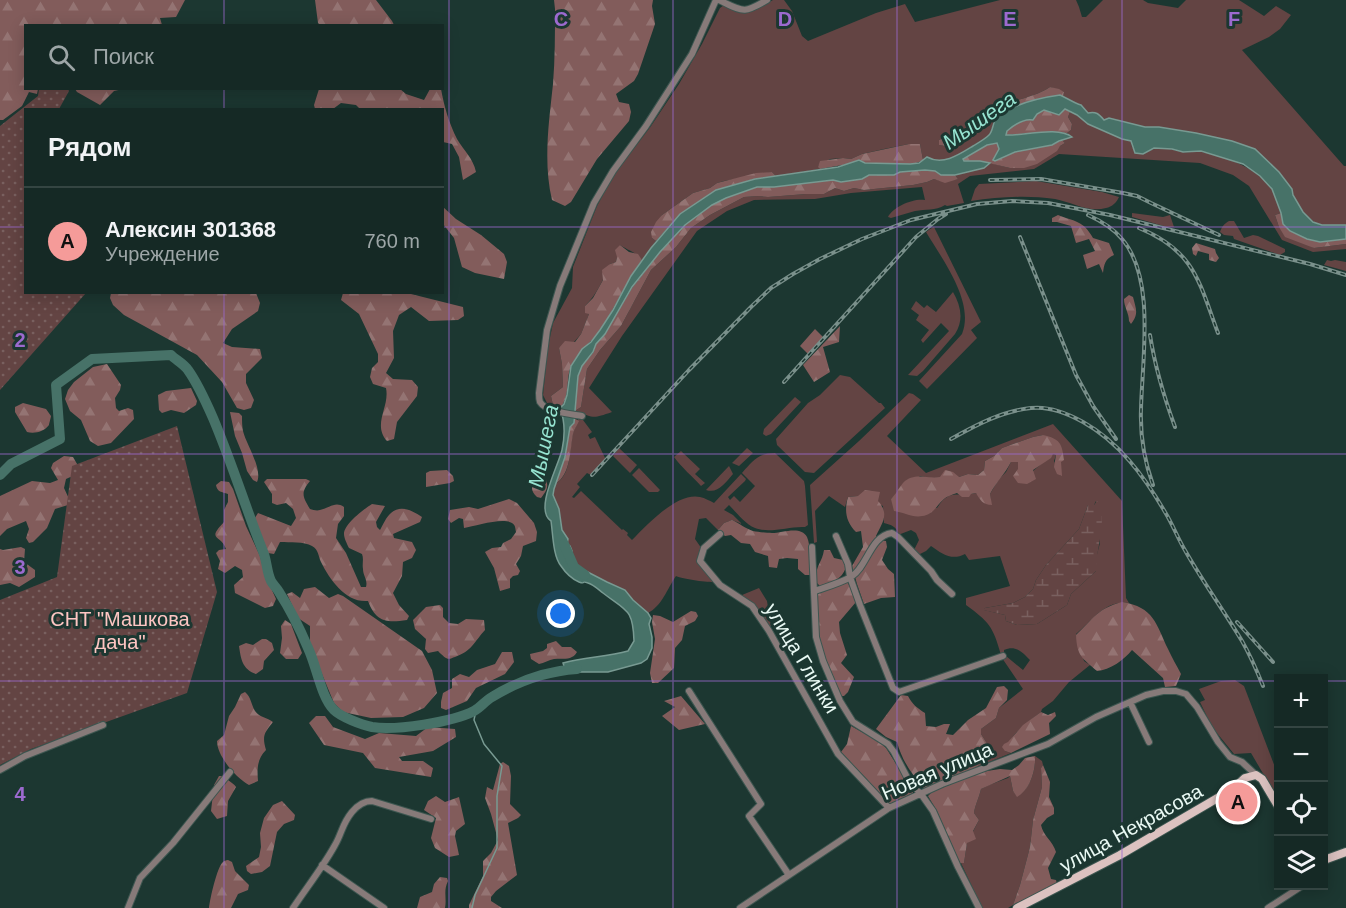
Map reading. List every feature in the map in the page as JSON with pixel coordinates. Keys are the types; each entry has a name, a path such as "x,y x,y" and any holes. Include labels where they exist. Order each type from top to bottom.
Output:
{"main road":[{"path":"1256,775 1262,779 1274,799"},
{"name":"улица Некрасова","path":"1017,908 1120,855 1233,789 1245,778 1256,775"},
{"path":"1328,860 1346,852"}],"street":[{"path":"582,416 547,408 541,404 538,393 547,330 560,286 594,203 692,54 717,0 744,11 767,0"},
{"path":"815,591 850,577 859,569 881,537 892,533 952,594"},
{"name":"улица Глинки","path":"720,534 704,548 700,561 720,585 752,606 769,631 838,754 889,808"},
{"path":"836,536 893,688 900,692 1003,656"},
{"path":"812,547 816,637 823,661 840,701 853,722 888,744 910,783 933,811 979,908"},
{"path":"689,691 761,804 749,816 789,875"},
{"name":"Новая улица","path":"740,908 889,808 953,780 1048,744 1096,717 1161,692 1176,691 1186,694 1230,757 1242,762 1256,775"},
{"path":"1130,702 1149,742"},
{"path":"0,770 25,756 103,725"},
{"path":"128,908 140,878 173,843 230,772"},
{"path":"293,908 336,843 348,817 353,810 366,801 431,819"},
{"path":"322,865 384,908"},
{"path":"1268,908 1295,890"}],"green space":[{"path":"0,0 185,0 176,17 160,18 162,24 24,24 24,90 38,90 37,94 29,92 22,106 0,120"},
{"path":"315,0 376,0 394,24 319,24"},
{"path":"554,0 653,0 655,24 638,74 634,81 616,94 619,102 629,104 631,112 629,121 597,159 571,202 565,206 552,200 548,171 555,56"},
{"path":"773,0 784,0 792,11 802,36 808,41 876,13 905,4 915,22 1000,0 1076,0 1082,17 1086,17 1103,0 1143,0 1148,3 1178,8 1186,0 1239,0 1264,16 1276,6 1291,15 1280,29 1269,37 1242,50 1346,166 1346,225 1322,225 1314,222 1303,212 1292,189 1279,172 1266,160 1232,141 1159,127 1145,127 1109,118 1104,120 1097,114 1088,113 1063,97 1064,92 1050,87 997,108 974,125 939,140 939,145 952,147 959,140 973,136 995,117 990,135 956,156 945,160 931,160 927,157 923,160 920,144 909,144 862,154 851,159 830,159 818,166 820,169 776,176 772,172 724,181 693,193 662,215 652,238 656,241 642,260 635,253 620,245 616,262 610,264 596,292 585,306 589,314 581,334 574,342 559,348 563,387 551,396 553,405 547,403 543,395 553,323 572,288 573,267 597,206 613,176 679,84 720,8 724,5 747,13"},
{"path":"1050,87 1064,92 1063,97 1059,95 995,117 973,136 959,140 952,147 939,145 939,140 974,125 994,109"},
{"path":"39,90 69,91 60,108 24,108 24,294 85,294 0,390 0,126 38,96"},
{"path":"76,90 118,90 114,91 100,105"},
{"path":"319,90 401,90 424,100 429,90 441,90 445,108 457,139 473,163 476,172 463,180 459,157 452,144 444,142 444,108 359,108 356,105 341,103 334,108 315,108"},
{"path":"1065,109 1070,112 1068,117 1072,124 1071,130 1067,133 1006,135 1006,131 1012,126 1045,110"},
{"path":"1070,112 1096,128 1131,141 1132,147 1143,154 1159,148 1202,152 1242,165 1268,183 1273,191 1281,213 1275,215 1279,227 1314,248 1346,244 1346,249 1313,252 1282,240 1249,186 1233,175 1200,163 1059,154 1034,169 970,176 958,184 964,203 915,211 891,218 888,217 899,207 915,200 925,200 922,187 851,193 815,199 754,200 727,211 697,231 622,336 589,388 612,412 594,417 575,411 581,407 587,369 621,326 651,270 676,247 691,228 710,215 744,197 824,194 835,188 844,191 854,188 864,190 913,185 934,179 941,181 958,179 955,175 984,168 990,163 1010,168 1065,143 1062,140 1071,137 1067,133 1071,130 1072,124 1068,117"},
{"path":"1062,140 1065,143 1057,151 1037,164 1024,168 1010,168 962,159 987,145 997,143 999,149 993,160 995,161 1015,152 1052,145"},
{"path":"909,144 920,144 923,160 911,164 895,164 865,163 859,160 820,169 818,167 820,161 851,159 862,154"},
{"path":"935,171 941,175 955,175 958,179 945,183 934,179 913,185 864,190 854,188 844,191 835,188 824,194 744,197 691,228 676,247 651,270 621,326 587,369 581,407 575,411 578,376 582,366 593,353 596,344 605,334 632,288 685,225 712,205 757,187 833,180 841,182 862,179 869,175 894,175 900,172"},
{"path":"772,172 776,176 754,179 716,190 680,214 656,241 652,238 651,232 662,215 693,193 710,188 717,183 756,173"},
{"path":"1036,181 1119,197 1112,205 1099,209 1086,208 1055,199 1034,197 971,201 979,184"},
{"path":"444,208 504,254 507,262 504,279 475,273 462,267 454,238 444,225"},
{"path":"1132,213 1163,217 1170,215 1174,227 1132,217"},
{"path":"1281,213 1283,224 1290,231 1320,242 1346,239 1346,244 1314,248 1285,237 1275,215"},
{"path":"1058,215 1082,225 1093,238 1109,243 1114,255 1105,262 1103,273 1099,264 1087,269 1083,255 1095,251 1089,239 1076,243 1071,226 1052,222 1052,218"},
{"path":"1234,221 1244,238 1258,236 1285,249 1285,252 1280,255 1234,239 1233,236 1224,235 1220,232 1223,225"},
{"path":"934,227 981,322 971,330 977,338 927,389 919,381 962,334 965,322 961,295 955,281 926,232"},
{"path":"1196,243 1215,249 1219,258 1216,262 1209,260 1209,254 1198,251 1196,256 1193,254 1192,248"},
{"path":"620,245 629,252 638,254 642,260 602,328 572,364 566,398 560,408 553,405 551,396 563,387 559,348 565,341 575,342 581,334 589,314 585,313 585,306 593,298 603,280 602,270 616,262 615,250"},
{"path":"1327,260 1346,262 1346,271 1324,265"},
{"path":"953,292 960,313 958,329 923,371 917,376 908,375 949,331 941,323 923,343 921,340 929,330 916,320 919,315 911,309 916,301 924,308 927,305 936,312"},
{"path":"111,294 256,294 260,303 258,311 232,329 223,343 232,347 260,349 262,358 246,374 246,383 254,400 251,408 244,410 237,408 222,382 197,355 124,315 113,305"},
{"path":"343,294 411,294 463,307 464,316 458,320 429,321 411,307 399,315 393,331 394,358 386,373 393,379 412,380 418,387 417,396 397,422 394,439 387,441 381,428 387,395 386,388 373,384 370,377 372,368 378,362 378,354 359,314 341,300"},
{"path":"1129,295 1133,297 1136,311 1131,324 1124,299"},
{"path":"840,326 839,342 823,347 830,372 814,382 803,365"},
{"path":"815,329 823,337 808,354 800,346"},
{"path":"107,364 121,385 115,398 116,408 119,411 128,408 133,410 134,419 111,443 98,446 90,441 81,420 70,411 65,399 74,382 93,367"},
{"path":"840,375 850,377 885,408 814,473 805,472 777,445 776,439 808,403 820,395"},
{"path":"191,388 197,401 196,405 184,413 171,410 162,413 159,410 158,395 166,391"},
{"path":"909,393 921,400 887,436 926,473 1053,424 1122,501 1126,598 1129,603 1120,603 1106,608 1076,634 1084,661 1090,665 1016,733 1005,751 1011,753 972,769 986,761 988,745 981,734 981,729 996,718 999,708 1023,689 1002,658 1006,656 1023,670 1030,660 1015,649 1004,650 1004,655 1001,655 989,626 966,605 966,598 1010,586 1000,556 969,560 965,554 951,557 931,546 918,555 914,550 919,540 916,533 911,530 898,535 895,528 884,523 883,506 858,496 848,497 845,507 829,496 815,511 817,542 814,543 810,485","holes":["1043,435 1061,462 1061,476 1054,461 1056,455 1053,454 1033,471 1018,469 1018,462 1011,462 990,494 991,505 976,493 950,495 937,508 891,499 920,476 931,478 978,475 984,470 985,461 1002,448","1096,501 1100,543 1096,558 1096,571 1071,594 1067,605 1037,624 1017,625 1006,621 1005,615 984,610 1013,603 1025,597 1033,589 1046,565 1079,529 1088,505 1094,505"]},
{"path":"795,397 801,402 771,434 766,436 763,434 764,429"},
{"path":"23,403 46,409 51,416 49,425 39,432 27,432 15,412 15,407"},
{"path":"230,412 239,413 242,416 243,431 258,470 257,482 247,471 235,436"},
{"path":"574,418 579,421 573,434 567,468 555,484 565,457 570,426 574,423"},
{"path":"578,419 583,420 592,432 588,435 590,439 595,437 606,460 591,475 587,473 577,484 580,487 572,497 574,498 581,491 628,533 627,535 632,540 672,504 691,497 700,497 714,503 741,474 746,479 745,481 728,497 730,500 734,496 740,502 755,486 742,473 756,459 769,453 775,453 804,481 808,525 761,530 748,524 729,505 724,510 742,524 732,520 724,523 718,530 706,518 699,519 695,539 702,549 698,558 716,582 676,576 661,602 648,613 625,590 570,564 559,509 553,495 555,484 567,468 573,433"},
{"name":"СНТ \"Машкова дача\"","path":"177,426 217,592 187,693 31,749 0,765 0,600 57,577 72,466"},
{"path":"1043,435 1057,440 1061,446 1064,460 1061,462 1062,476 1057,474 1054,467 1056,455 1053,454 1051,458 1033,470 1036,479 1027,484 1018,483 1013,476 1018,469 1018,462 1011,462 990,494 992,505 982,502 976,493 969,497 962,497 957,493 945,498 926,515 915,516 894,511 891,499 907,480 916,477 940,477 945,470 959,477 968,474 978,475 984,470 985,461 1002,448"},
{"path":"619,448 637,465 630,473 613,456"},
{"path":"747,448 753,453 739,466 732,463"},
{"path":"681,451 700,469 695,474 705,483 701,486 674,457"},
{"path":"64,456 73,457 80,469 79,473 66,479 64,488 70,501 68,505 55,509 47,528 33,542 29,543 26,538 29,529 26,521 7,529 0,536 0,496 32,481 50,483 58,480 51,468 53,463"},
{"path":"729,466 733,474 724,484 718,489 706,490"},
{"path":"639,468 660,490 658,492 649,492 632,475"},
{"path":"447,470 453,476 454,481 426,487 426,473"},
{"path":"267,479 306,479 310,481 304,495 310,509 319,510 335,505 344,507 344,516 338,524 336,538 346,553 361,587 366,587 362,554 349,548 344,536 351,521 372,504 385,506 376,522 380,530 395,510 411,511 422,517 420,522 393,534 394,538 412,542 416,550 412,558 403,562 402,576 393,593 399,605 409,616 407,620 388,621 378,617 368,601 360,601 346,594 329,576 317,551 309,544 280,542 274,554 268,553 253,521 258,513 291,526 296,518 293,509 286,503 277,505 272,503 272,494 264,482"},
{"path":"539,479 546,479 547,485 541,498 537,497 532,490 534,483"},
{"path":"221,481 229,482 233,489 276,599 273,606 265,608 235,593 234,585 243,577 242,570 235,566 225,573 218,569 220,561 216,553 226,549 215,535 224,522 224,510 228,502 228,494 217,489 216,485"},
{"path":"865,490 880,492 878,501 884,514 876,536 878,540 886,541 887,547 882,560 894,574 895,597 881,598 864,604 852,566 863,547 861,531 856,532 850,524 846,507 848,497 858,496"},
{"path":"509,499 517,503 534,523 537,532 536,541 523,546 516,564 520,571 518,575 510,579 510,588 500,591 494,568 485,552 501,547 503,543 511,539 516,532 514,525 508,521 502,521 464,528 463,519 459,518 451,523 448,519 450,510 469,507 478,509"},
{"path":"1097,501 1102,512 1102,520 1096,571 1071,594 1067,605 1037,624 1017,625 1006,621 1005,615 983,610 1013,603 1025,597 1033,589 1046,565 1079,529 1088,505 1094,505"},
{"path":"732,520 755,531 772,533 796,530 804,533 809,545 811,575 805,575 798,569 798,559 779,559 777,568 769,567 768,556 755,552 750,544 741,543 731,535 725,536 718,530 724,523"},
{"path":"21,547 25,549 24,562 35,570 35,577 19,587 10,583 0,585 0,549"},
{"path":"824,550 830,550 834,558 843,560 846,567 839,578 820,586 817,583 817,569"},
{"path":"847,582 856,602 839,622 847,655 841,663 854,677 848,692 841,696 822,646 816,607 817,594"},
{"path":"315,587 329,598 338,594 343,596 422,651 432,670 437,693 424,708 403,717 371,718 343,712 334,703 310,645 310,626 298,618 287,594 292,592 300,598 304,589"},
{"path":"759,588 767,601 771,626 767,625 736,594 742,595"},
{"path":"1122,602 1141,608 1157,624 1181,674 1176,686 1165,687 1163,678 1132,650 1116,664 1097,671 1081,656 1076,635 1101,611"},
{"path":"440,605 443,608 443,617 449,623 458,624 466,619 484,620 485,630 472,646 461,655 450,659 438,651 428,653 425,649 426,639 415,629 413,620 426,607"},
{"path":"691,611 696,612 698,616 695,621 685,626 682,640 675,648 674,668 658,683 652,683 650,673 655,639 653,615 673,622"},
{"path":"285,620 291,624 302,653 298,659 286,659 280,653 281,626"},
{"path":"262,639 272,643 274,650 264,661 263,669 256,674 245,666 239,646 246,643 253,645"},
{"path":"556,641 562,647 571,647 577,652 570,658 554,659 539,664 531,659 530,654 543,651 547,648 547,644"},
{"path":"502,652 512,652 514,662 505,674 476,688 467,701 446,710 441,708 443,693 452,688 452,679 460,674 469,677 477,670 495,664"},
{"path":"1235,680 1244,686 1274,765 1274,792 1251,753 1234,754 1212,727 1200,702 1205,700 1199,689 1221,681"},
{"path":"1004,686 1008,690 1007,700 999,708 996,718 981,729 990,755 969,771 924,789 905,761 897,742 876,729 901,695 908,696 915,706 925,713 926,726 936,727 950,724 946,734 953,735 968,720 986,708 997,687"},
{"path":"245,692 257,713 273,722 265,735 266,750 258,764 258,781 249,785 228,766 220,753 217,741 224,735 229,716 241,694"},
{"path":"681,696 705,724 679,730 662,716 675,707 664,701"},
{"path":"1041,712 1048,715 1055,712 1056,716 1049,723 1050,734 1011,753 1005,751 1002,747 1004,744 1023,725"},
{"path":"316,716 325,716 333,727 365,739 379,733 416,736 428,727 455,729 456,737 433,751 399,757 402,761 423,761 433,768 431,777 375,768 363,753 324,745 309,723"},
{"path":"851,726 886,748 913,793 890,804 841,752 847,744"},
{"path":"1035,756 1042,761 1043,765 1041,768 1042,787 1020,885 1013,905 1008,908 982,908 961,863 964,863 967,843 979,820 974,813 981,789 1010,776 1013,791 1017,796 1022,793 1031,779"},
{"path":"1035,756 1031,779 1022,794 1017,797 1013,791 1010,776 981,789 974,813 979,820 973,831 976,839 967,843 964,863 960,863 928,796 932,792 987,771 1012,770 1025,758"},
{"path":"503,762 509,766 511,776 510,804 521,815 508,823 517,875 491,897 491,901 502,908 469,908 483,876 483,861 491,853 498,840 485,798 487,787 493,790 500,764"},
{"path":"1043,765 1050,782 1049,797 1054,814 1041,825 1056,852 1048,868 1051,879 1056,880 1057,884 1013,905 1030,847 1033,820 1042,787 1041,768"},
{"path":"219,776 224,776 236,787 228,801 227,816 217,819 211,811 214,785"},
{"path":"436,796 445,802 459,797 465,824 456,831 455,836 459,855 449,857 435,848 431,838 436,818 424,810 428,801"},
{"path":"282,801 295,815 294,820 284,824 277,832 270,866 262,872 251,874 247,871 246,866 259,857 260,833 264,818 273,805"},
{"path":"228,860 249,885 248,890 238,894 231,908 209,908 218,870 223,862"},
{"path":"440,877 447,878 448,881 445,908 417,908 420,897 432,892 434,884"}],"shaded area":[{"path":"1060,95 1081,105 1088,113 1097,113 1104,120 1109,118 1145,127 1196,133 1255,149 1279,172 1292,189 1303,212 1313,222 1322,225 1346,225 1346,239 1320,242 1290,231 1283,224 1272,189 1260,176 1243,164 1201,151 1183,152 1154,148 1143,154 1135,153 1131,141 1088,124 1065,109 1059,115 1044,110 1033,120 1016,124 1007,131 1006,135 1058,132 1072,137 1052,145 1015,152 995,161 993,160 999,149 997,143 987,145 963,159 964,161 990,163 984,168 955,175 941,175 935,171 925,170 900,172 894,175 869,175 862,179 841,182 833,180 757,187 712,205 685,225 632,287 578,376 574,423 570,427 565,457 553,495 559,509 562,530 572,551 570,564 625,590 648,613 651,618 649,624 652,648 647,659 641,663 608,672 566,672 563,663 628,651 634,641 632,622 627,611 592,585 579,582 571,577 556,557 551,521 546,515 545,508 563,445 564,423 560,408 567,395 571,366 582,349 600,330 631,276 651,248 680,214 716,190 755,179 838,167 859,160 865,163 910,164 919,163 927,157 945,160 981,141 991,133 997,117 1013,107"}],"waterway":[{"name":"Мышега","path":"0,475 11,464 60,439 56,385 92,359 171,355 188,370 205,399 264,554 270,578 295,619 326,698 337,713 363,724 382,728 409,727 439,722 474,711 492,697 522,682 555,672 577,669"},
{"name":"Мышега","path":"564,544 574,567 585,575"},
{"path":"472,908 475,895 497,848 497,796 502,766 484,744 474,720 476,710"}],"railway":[{"path":"990,180 1041,179 1137,196 1219,235"},
{"path":"592,475 689,370 771,288 820,259 862,239 911,220 977,204 1012,201 1048,203 1110,215 1346,275"},
{"path":"784,382 916,237 946,214"},
{"path":"1088,215 1115,231 1122,239 1133,255 1139,275 1145,320 1141,428 1145,457 1153,485"},
{"path":"1139,228 1158,237 1184,258 1206,298 1218,333"},
{"path":"1020,237 1076,375 1093,406 1116,439"},
{"path":"1150,335 1160,382 1175,427"},
{"path":"951,439 1000,415 1038,408 1051,409 1071,416 1108,439 1130,461 1157,499 1180,542 1242,641 1263,686"},
{"path":"1237,622 1273,662"}],"place":[{"name":"Алексин 301368","path":"1238,802"}]}
